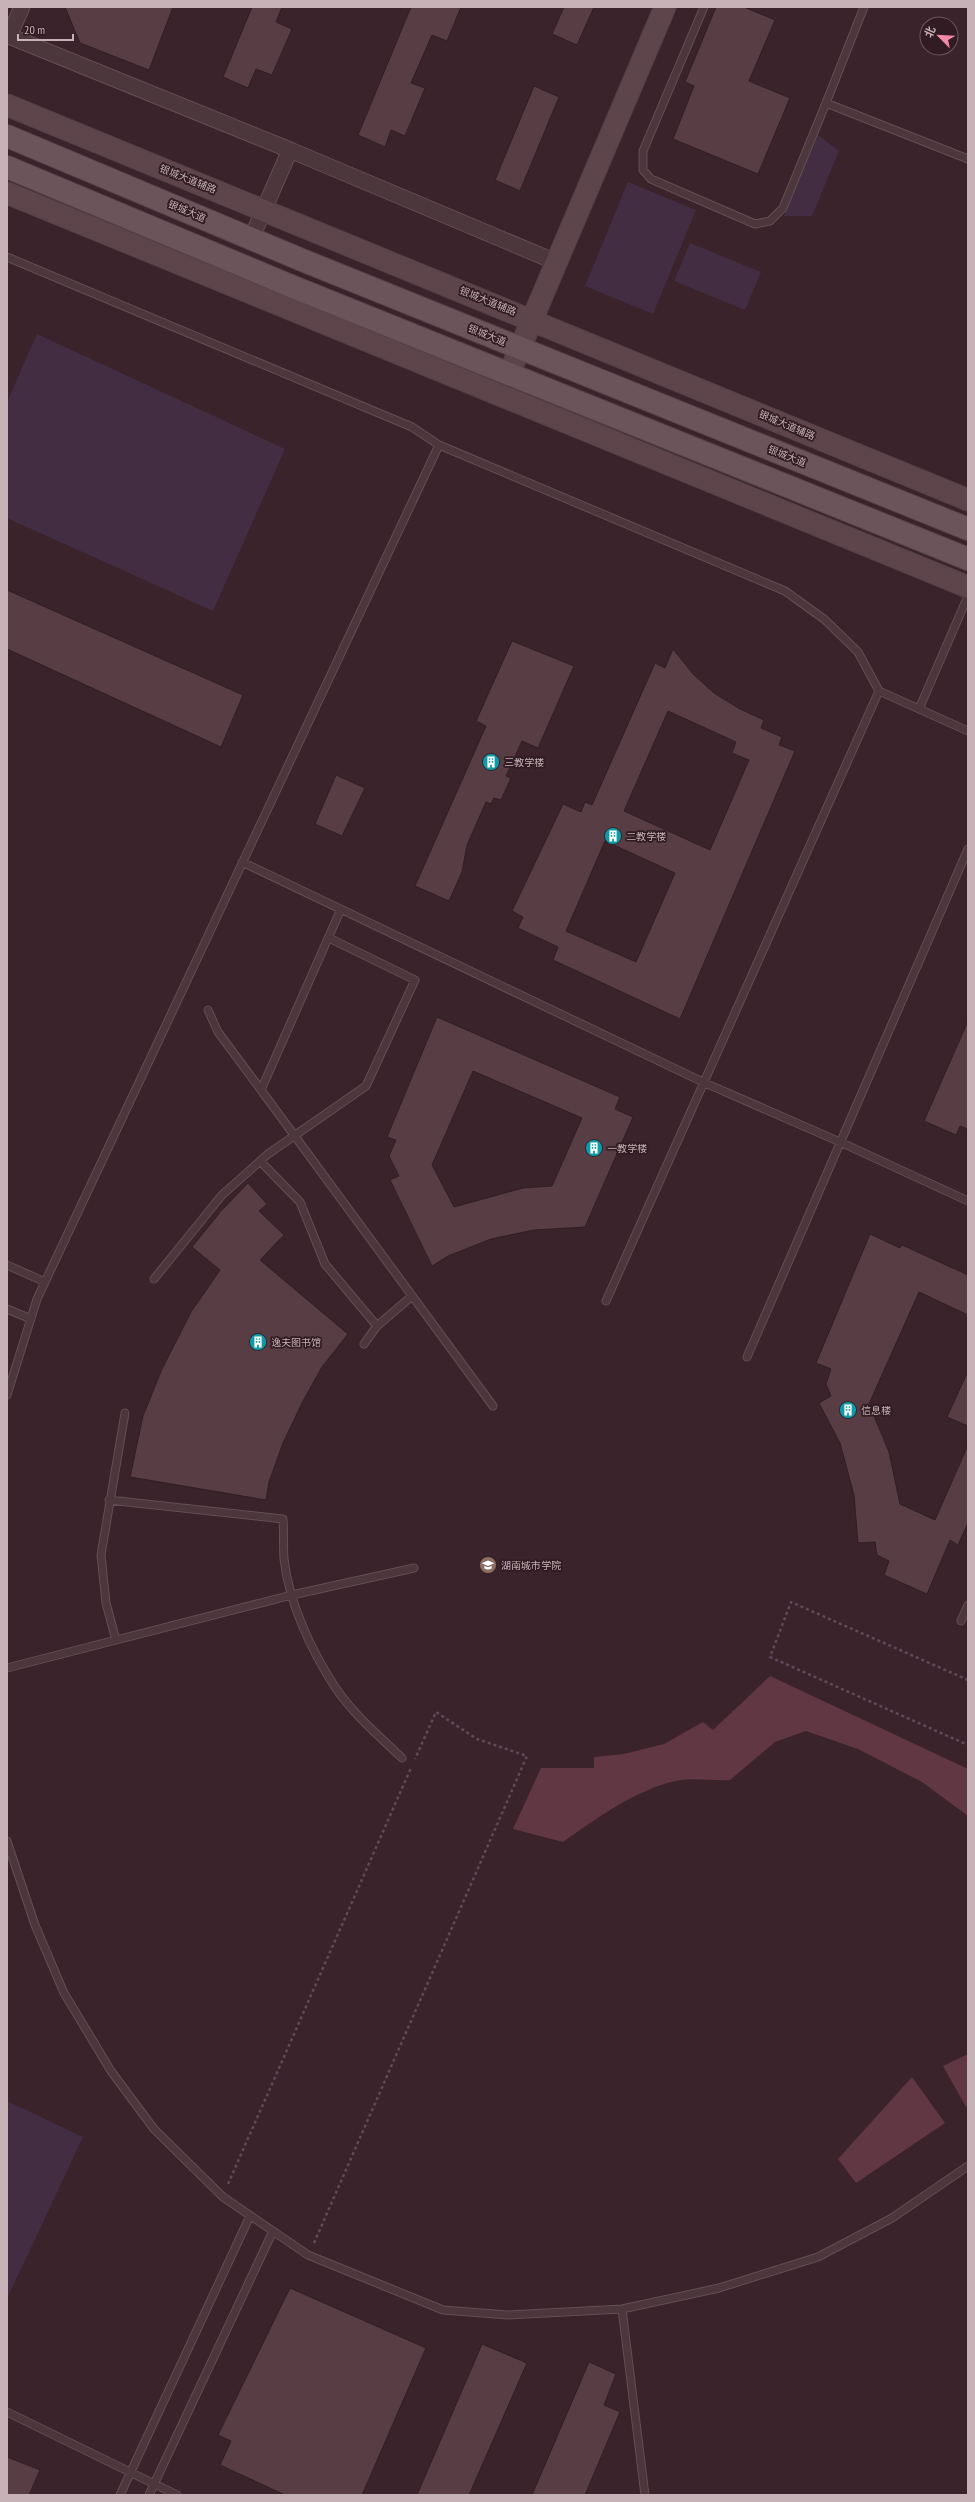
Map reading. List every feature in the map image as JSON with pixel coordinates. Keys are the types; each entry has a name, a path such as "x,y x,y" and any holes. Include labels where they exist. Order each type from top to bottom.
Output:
{"main road":[{"name":"银城大道","path":"7,136 251,239 968,529"},
{"path":"7,167 291,286 968,559"}],"street":[{"path":"22,7 9,36 290,150 556,262"},
{"path":"509,374 665,7"},
{"name":"银城大道辅路","path":"7,105 532,319 968,500"},
{"path":"251,239 290,150"},
{"path":"7,193 968,587"}],"lane":[{"path":"704,7 643,151 643,170 651,179 755,224 770,221 783,208 864,7"},
{"path":"826,103 968,159"},
{"path":"7,257 412,427 439,445 785,591 824,619 858,652 878,690 968,731"},
{"path":"7,1395 30,1319 45,1282 439,445"},
{"path":"919,709 968,596"},
{"path":"606,1301 705,1083 878,690"},
{"path":"747,1357 968,849"},
{"path":"242,862 705,1083 840,1142 968,1201"},
{"path":"261,1090 341,909"},
{"path":"154,1280 222,1195 260,1161 366,1086 415,980 329,938"},
{"path":"208,1010 218,1032 493,1406"},
{"path":"260,1161 300,1202 325,1264 377,1326"},
{"path":"7,1264 45,1282"},
{"path":"364,1344 377,1326 412,1296"},
{"path":"7,1309 30,1319"},
{"path":"116,1640 106,1603 102,1555 109,1500 125,1413"},
{"path":"109,1500 283,1519 284,1559 292,1596 312,1644 336,1688 364,1722 402,1758"},
{"path":"7,1668 292,1596 414,1568"},
{"path":"961,1621 968,1605"},
{"path":"7,1841 35,1925 62,1986 111,2071 154,2130 222,2198 308,2255 443,2310 508,2315 622,2310 719,2288 818,2257 892,2218 968,2166"},
{"path":"120,2495 250,2216"},
{"path":"149,2495 273,2231"},
{"path":"622,2310 645,2495"},
{"path":"7,2412 177,2495"}],"path":[{"path":"968,1680 791,1602 770,1657 968,1745"},
{"path":"222,2198 436,1712 477,1739 527,1756 308,2255"}],"shaded area":[{"path":"818,135 839,151 812,216 784,216"},
{"path":"628,182 696,210 653,314 585,286"},
{"path":"690,243 761,272 745,310 674,281"},
{"path":"37,334 285,449 213,611 7,518 7,402"},
{"path":"770,1676 968,1769 968,1816 922,1782 858,1749 806,1731 775,1742 730,1780 688,1779 675,1781 645,1791 616,1806 563,1842 513,1829 541,1768 594,1768 594,1757 624,1754 664,1744 703,1722 713,1730"},
{"path":"968,2054 968,2106 966,2107 943,2066"},
{"path":"912,2077 945,2123 856,2183 838,2159"},
{"path":"7,2101 83,2137 7,2299"}],"building":[{"path":"65,7 173,7 149,70 80,43"},
{"path":"252,7 282,7 276,22 292,29 272,75 256,69 248,88 223,77"},
{"path":"411,7 461,7 447,41 432,35 411,83 425,88 405,136 391,130 385,147 358,135"},
{"path":"564,7 594,7 577,45 552,34"},
{"path":"716,7 744,7 775,20 749,81 790,98 758,174 673,139 694,86 685,82"},
{"path":"534,86 559,97 520,191 495,180"},
{"path":"7,590 243,695 221,747 7,649"},
{"name":"三教学楼","path":"512,641 574,666 538,748 522,741 506,776 511,778 501,800 494,798 491,804 486,802 467,845 462,872 449,901 415,886 486,726 476,721"},
{"name":"二教学楼","path":"673,649 693,674 714,693 740,709 764,720 761,728 782,737 779,745 795,751 680,1019 553,960 558,947 518,928 523,917 512,911 563,804 581,812 585,802 592,805 655,663 665,668","holes":["668,711 736,742 732,753 749,760 710,850 624,811","605,841 675,873 636,962 566,931"]},
{"path":"336,775 365,788 342,836 315,824"},
{"name":"一教学楼","path":"437,1017 620,1097 615,1109 633,1117 585,1227 534,1230 491,1239 448,1256 432,1266 390,1180 399,1176 389,1156 396,1140 387,1137","holes":["473,1071 582,1118 552,1186 523,1188 454,1207 432,1165"]},
{"path":"968,1021 968,1129 960,1126 956,1135 924,1121"},
{"name":"逸夫图书馆","path":"248,1183 267,1204 259,1211 284,1235 260,1260 348,1334 322,1367 303,1401 283,1443 269,1482 266,1500 130,1477 143,1416 162,1369 191,1312 220,1270 192,1247 221,1211"},
{"name":"信息楼","path":"870,1234 900,1248 902,1245 968,1275 968,1315 919,1292 869,1404 889,1452 900,1504 935,1520 968,1445 968,1523 958,1545 950,1540 927,1594 884,1575 889,1561 877,1555 875,1542 858,1543 854,1495 840,1443 819,1403 831,1396 826,1384 831,1369 816,1363"},
{"path":"968,1371 968,1426 947,1417"},
{"path":"290,2288 426,2348 362,2495 285,2495 220,2465 231,2441 218,2435"},
{"path":"482,2344 527,2363 469,2495 417,2495"},
{"path":"589,2362 616,2374 604,2405 620,2412 585,2495 532,2495"},
{"path":"7,2457 40,2470 29,2495 7,2495"}],"place":[{"name":"三教学楼","path":"491,762"},
{"name":"二教学楼","path":"613,836"},
{"name":"一教学楼","path":"594,1148"},
{"name":"逸夫图书馆","path":"258,1342"},
{"name":"信息楼","path":"848,1410"},
{"name":"湖南城市学院","path":"488,1565"}]}
